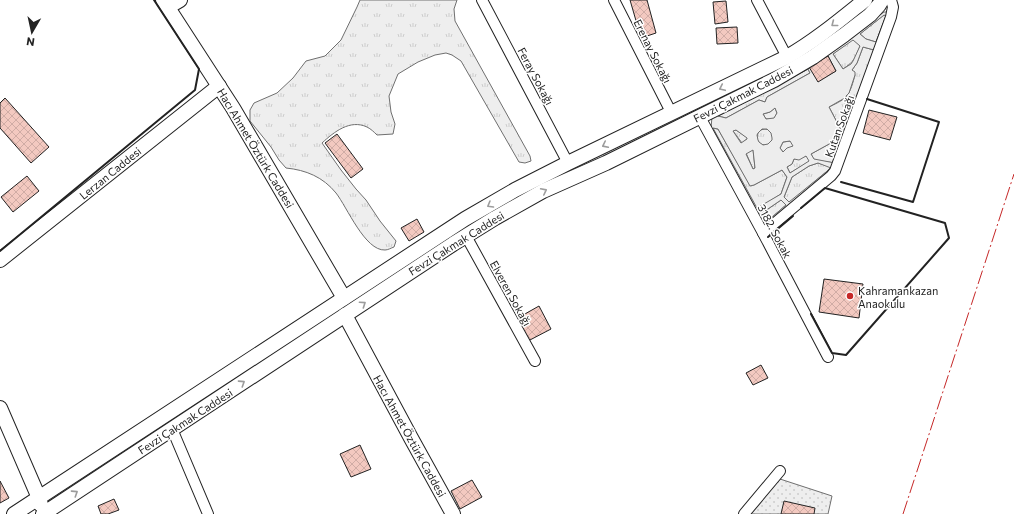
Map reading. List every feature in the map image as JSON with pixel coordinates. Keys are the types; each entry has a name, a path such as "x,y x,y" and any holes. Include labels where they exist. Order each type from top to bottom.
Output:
{"main road":[{"path":"165,4 180,0"},
{"name":"Fevzi Çakmak Caddesi","path":"14,514 465,220 516,190 568,163 787,57 818,37 865,0"},
{"name":"Fevzi Çakmak Caddesi","path":"39,498 43,514 495,218 543,191 700,117 774,80 813,57 844,35 870,15 882,0"},
{"name":"Hacı Ahmet Öztürk Caddesi","path":"165,4 219,86 344,298"},
{"name":"Lerzan Caddesi","path":"0,260 219,86"},
{"name":"Hacı Ahmet Öztürk Caddesi","path":"345,315 453,514"},
{"path":"0,408 39,498"}],"street":[{"name":"Feray Sokağı","path":"482,0 568,163"},
{"name":"Erenay Sokağı","path":"614,0 671,112"},
{"path":"757,0 787,57"},
{"name":"Kutan Sokağı","path":"763,233 831,176 835,170 891,17 893,7 891,0"},
{"name":"3182. Sokak","path":"700,117 828,357"},
{"name":"Elveren Sokağı","path":"466,236 535,362"},
{"path":"172,429 208,514"},
{"path":"744,514 780,471"}],"green space":[{"path":"360,0 457,0 454,9 455,21 530,156 531,161 525,163 519,162 461,61 452,55 446,53 435,55 418,62 398,74 389,96 391,112 395,124 393,134 377,135 367,127 354,125 337,131 322,143 396,241 394,247 386,250 378,248 370,243 357,227 331,187 314,175 300,170 286,168 250,121 250,110 254,103 277,93 293,78 306,61 325,56 341,40"},
{"path":"884,15 886,16 876,42 866,39 860,34"},
{"path":"853,39 860,46 854,59 843,69 833,54"},
{"path":"863,47 874,50 835,163 814,160 811,154 840,138 841,130 829,107 846,97 849,92 855,75 852,70 857,63"},
{"path":"808,69 810,73 767,97 765,102 759,100 726,118 718,116 773,88"},
{"path":"775,108 777,113 774,119 766,119 763,114 770,112"},
{"path":"712,128 718,129 750,185 754,185 782,170 787,177 781,194 757,209"},
{"path":"765,129 771,131 773,137 771,143 765,145 759,143 757,137 759,131"},
{"path":"736,130 748,138 742,143 733,131"},
{"path":"791,141 794,146 783,152 780,148 783,142"},
{"path":"753,149 755,168 753,169 746,153"},
{"path":"807,156 810,161 790,173 787,167 792,164 794,159"},
{"path":"818,163 832,167 789,203 784,197 792,177 809,166"},
{"path":"781,200 786,205 771,218 765,217 761,214"},
{"path":"780,479 832,496 828,514 750,514"}],"shaded area":[{"path":"884,12 888,13 835,167 771,222 764,222 761,220 711,129 712,116 825,55","holes":["884,15 886,16 876,42 866,39 860,34","853,40 860,46 851,64 843,69 833,54","863,47 874,50 835,163 814,159 811,154 840,138 841,130 829,107 843,99 849,93 855,72 852,70 857,63","828,56 836,71 818,81","808,69 810,73 767,97 765,102 759,100 726,118 718,116","775,108 777,113 774,118 766,119 763,114 770,112","713,128 718,129 750,186 782,170 787,177 781,194 757,208","762,129 767,129 771,133 772,140 768,144 763,145 758,140 757,135","736,130 747,139 741,143 733,131","790,141 793,146 787,148 783,152 780,148 783,142","753,150 755,168 753,169 746,154","806,156 809,161 790,173 787,167 792,164 794,159 799,160","818,163 831,168 789,202 784,197 792,177 809,166","781,200 786,205 771,218 765,217 762,213"]}],"building":[{"path":"630,0 647,0 656,33 641,38"},
{"path":"726,1 728,22 715,24 713,2"},
{"path":"737,27 738,43 717,44 716,28"},
{"path":"828,56 836,71 818,82 809,67"},
{"path":"5,98 49,147 31,163 0,128 0,103"},
{"path":"869,110 897,117 890,140 863,133"},
{"path":"337,134 363,169 351,178 325,143"},
{"path":"27,176 39,191 13,212 1,197"},
{"path":"417,219 424,232 409,241 401,228"},
{"path":"824,279 863,284 859,318 819,312"},
{"path":"539,306 551,329 528,341 516,319"},
{"path":"761,365 768,378 753,385 746,373"},
{"path":"360,445 371,469 351,477 340,454"},
{"path":"472,480 482,497 460,509 451,491"},
{"path":"0,481 9,498 0,503"},
{"path":"114,499 119,510 108,514 101,514 98,506"},
{"path":"784,501 815,508 814,514 781,514"}],"wall":[{"path":"0,251 195,90 199,69 154,0"},
{"path":"841,182 913,202 939,122 867,99"},
{"path":"801,208 825,188 945,223 949,238 846,355 832,353 811,314"},
{"path":"768,237 793,216"}],"power":[{"path":"903,514 1014,174"}],"place":[{"name":"Kahramankazan Anaokulu","path":"850,296"}]}
